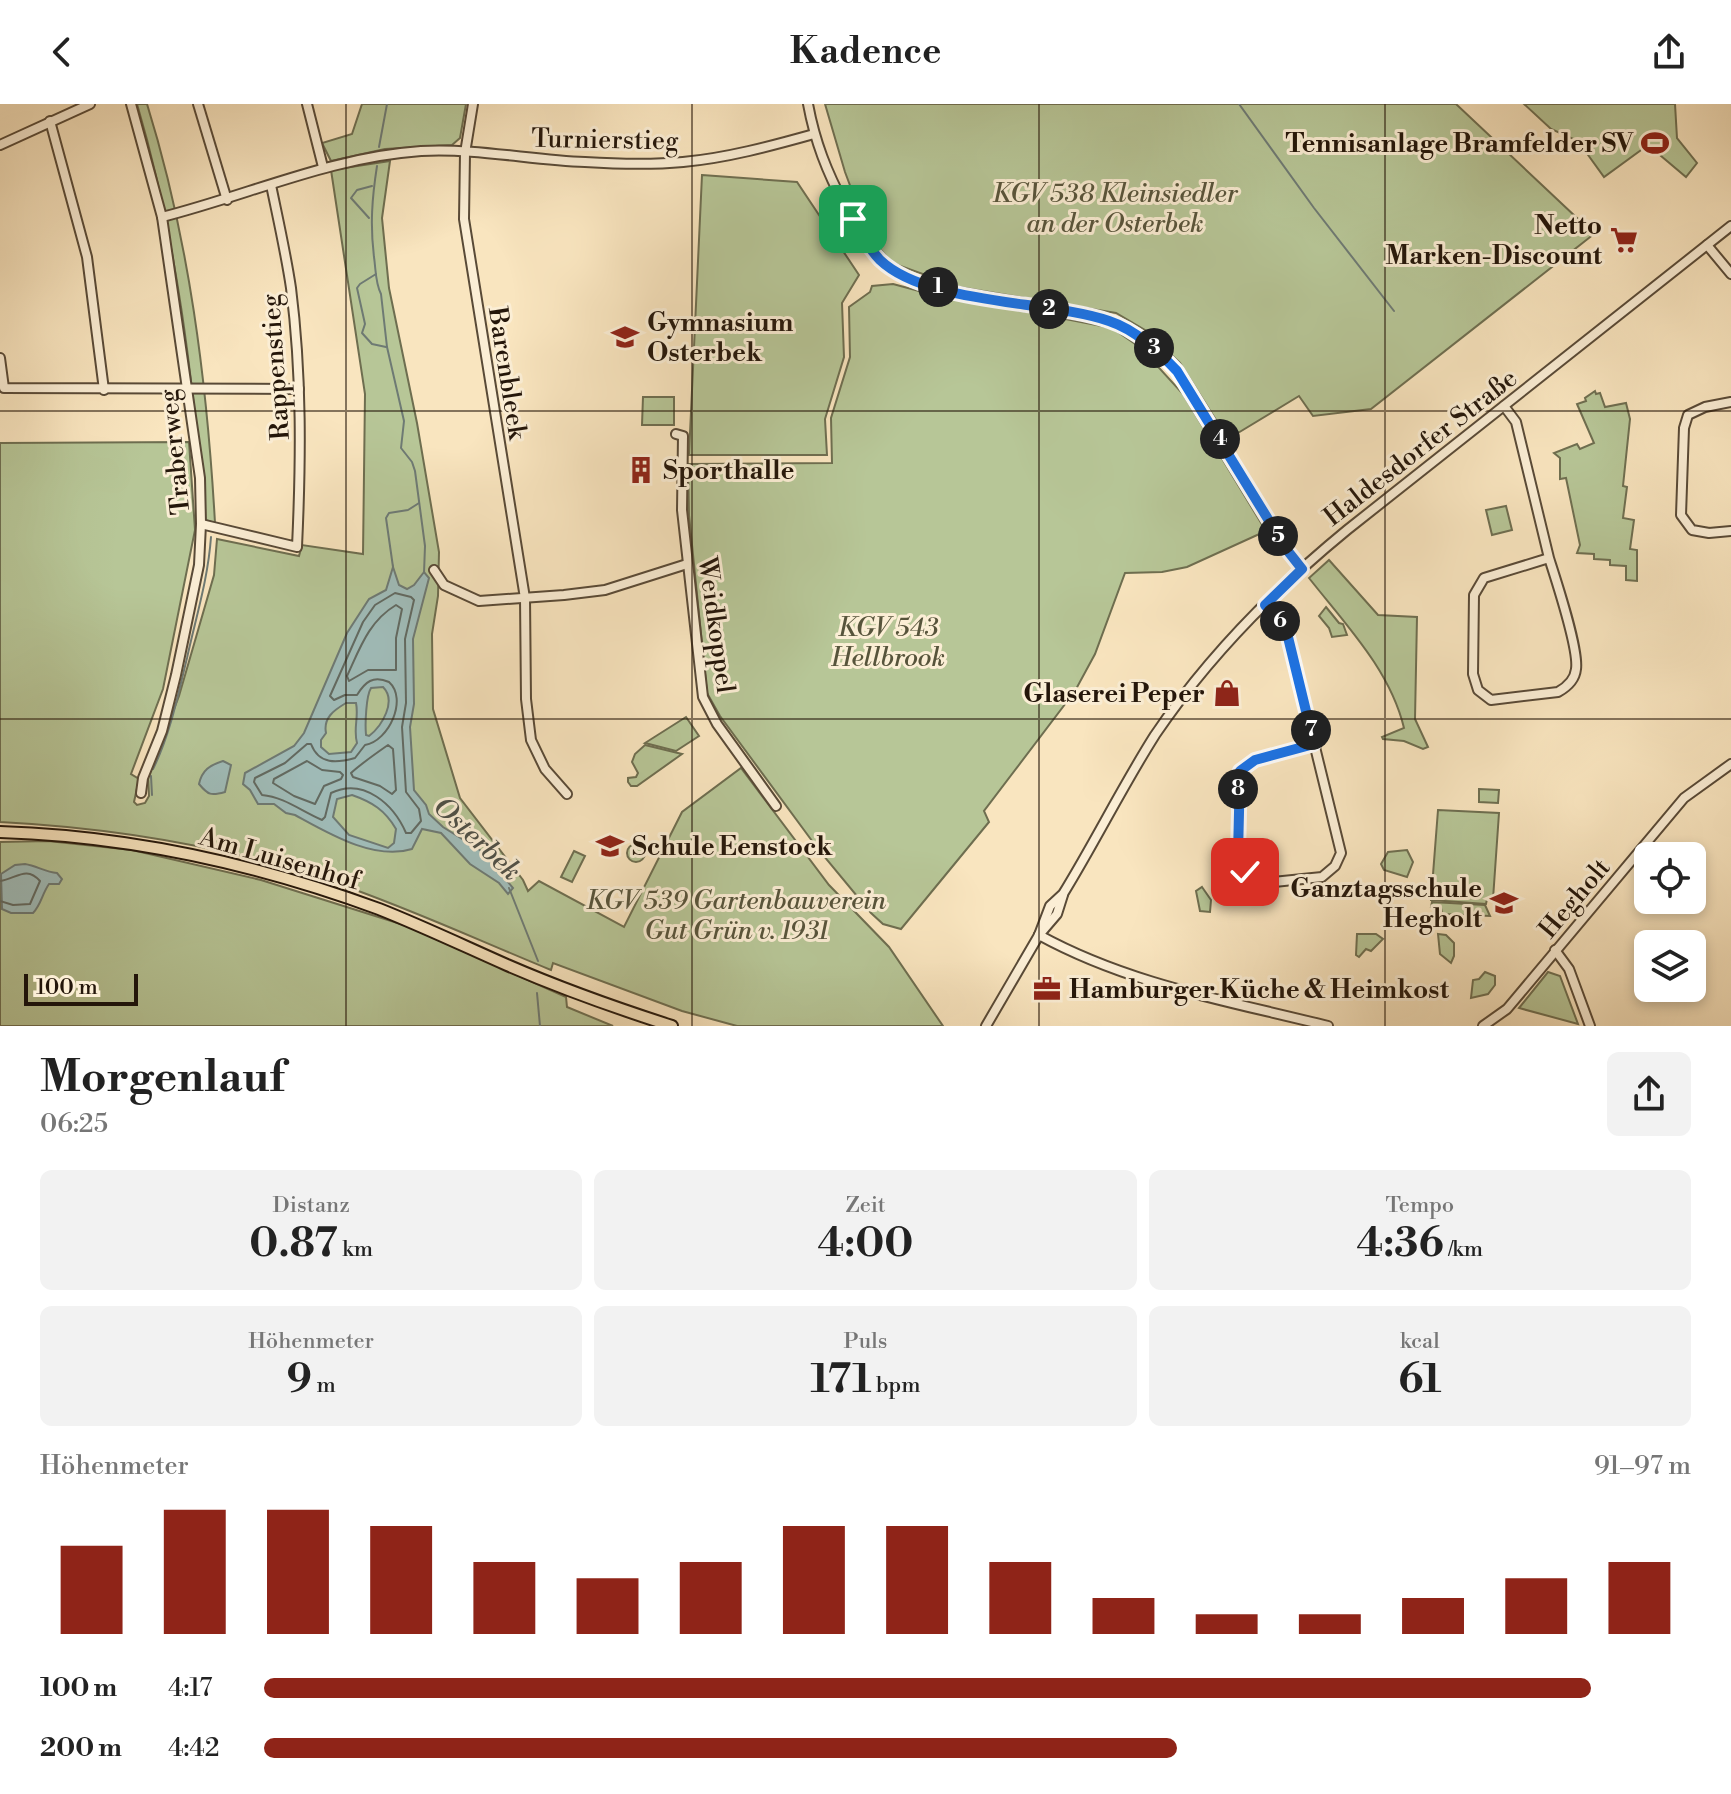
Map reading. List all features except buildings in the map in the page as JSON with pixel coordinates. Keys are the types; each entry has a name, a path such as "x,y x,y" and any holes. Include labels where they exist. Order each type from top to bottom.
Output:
{"main road":[{"name":"Am Luisenhof","path":"0,832 73,836 145,846 262,871 381,910 535,977 672,1026"}],"street":[{"path":"0,145 90,104"},
{"name":"Traberweg","path":"131,104 162,217 200,478 201,524 199,565 176,675 162,731 143,778 141,793"},
{"path":"198,104 227,200"},
{"path":"307,104 323,167"},
{"name":"Barenbleek","path":"473,104 465,153 464,219 525,598 526,699 531,740 545,769 567,794"},
{"path":"808,104 823,162 866,243 880,260 894,271 918,281 967,295 1106,320 1137,335 1177,371 1287,550 1302,569"},
{"path":"50,121 87,257 104,390"},
{"name":"Turnierstieg","path":"162,217 227,200 323,167 385,154 427,151 585,162 682,162 739,154 814,134"},
{"name":"Rappenstieg","path":"201,524 297,547 301,457 299,389 291,287 271,185"},
{"name":"Haldesdorfer Straße","path":"986,1026 1039,935 1057,914 1063,894 1124,785 1161,728 1192,685 1265,605 1347,530 1731,226"},
{"path":"1707,245 1731,274"},
{"path":"0,358 4,388 299,389"},
{"path":"1731,402 1705,407 1688,415 1684,428 1681,515 1692,530 1709,533 1731,531"},
{"path":"1504,406 1516,422 1575,650 1576,672 1567,687 1558,692 1491,700 1478,690 1473,674 1474,595 1484,578 1549,558"},
{"name":"Weidkoppel","path":"676,434 683,436 682,505 703,697 717,724 776,806"},
{"path":"434,570 444,585 479,601 605,590 687,564"},
{"path":"1265,605 1287,633 1340,844 1339,859 1332,870 1318,878 1257,881 1241,866 1238,854 1240,771 1255,760 1314,744"},
{"name":"Hegholt","path":"1483,1026 1507,1009 1684,798 1731,764"},
{"path":"1039,935 1106,967 1177,991 1328,1026"},
{"path":"1555,950 1569,969 1590,1026"}],"green space":[{"path":"137,104 147,104 185,258 207,417 215,523 205,520 182,310 163,206"},
{"path":"362,104 466,104 460,138 452,145 385,149 331,161 322,143 352,134"},
{"name":"KGV 538 Kleinsiedler an der Osterbek","path":"825,104 1456,104 1594,234 1371,409 1313,416 1299,396 1228,439 1180,363 1145,330 1116,313 959,287 892,263 869,236 845,172"},
{"path":"1524,104 1675,104 1677,138 1697,163 1686,177 1648,145 1604,177 1578,141 1551,129"},
{"name":"KGV 539 Gartenbauverein Gut Grün v. 1931","path":"390,161 382,218 389,288 439,552 438,596 432,634 433,709 460,798 523,880 528,891 539,881 624,927 682,812 741,768 829,885 889,947 943,1026 737,1026 682,1011 553,963 551,970 390,903 295,870 212,849 128,834 0,822 0,443 189,442 195,530 163,689 131,774 139,779 134,802 137,805 145,803 149,796 148,777 179,696 214,575 217,539 299,556 302,545 363,554 365,394 331,170"},
{"path":"702,175 797,182 859,275 842,303 844,357 825,419 827,455 689,455"},
{"name":"KGV 543 Hellbrook","path":"893,284 1112,328 1141,348 1183,394 1266,531 1187,567 1162,572 1125,573 1095,654 1075,691 984,811 989,822 901,929 883,924 871,913 818,849 720,716 707,693 689,515 688,464 832,463 831,418 850,357 849,307 870,292 872,286"},
{"path":"1595,391 1596,394 1600,393 1605,407 1626,403 1630,419 1623,518 1634,520 1630,549 1637,550 1637,581 1626,580 1626,566 1610,565 1610,560 1594,559 1594,554 1577,553 1580,545 1566,478 1560,479 1560,458 1554,453 1577,444 1580,449 1594,443 1577,404 1586,401 1585,398"},
{"path":"643,397 674,397 674,425 642,425"},
{"path":"1506,506 1512,530 1492,535 1486,510"},
{"path":"1329,560 1378,615 1417,617 1415,719 1428,747 1423,749 1404,741 1383,739 1404,728 1388,687 1378,667 1352,631 1309,578"},
{"path":"1326,607 1343,624 1347,635 1332,637 1319,616"},
{"path":"686,717 699,736 676,751 645,743"},
{"path":"645,745 682,754 637,786 631,786 628,778 636,777 638,773 632,762 635,754"},
{"path":"1479,789 1499,790 1498,803 1479,802"},
{"path":"1438,810 1499,813 1493,899 1487,899 1486,904 1431,900"},
{"path":"48,841 132,850 261,880 407,926 566,997 567,1007 613,1026 0,1026 0,842"},
{"path":"636,844 645,853 636,862 627,853"},
{"path":"1407,850 1413,862 1407,877 1384,870 1381,864 1388,852"},
{"path":"574,851 585,856 572,882 561,877"},
{"path":"1202,887 1211,900 1210,912 1200,911 1196,891"},
{"path":"1432,902 1485,905 1490,916 1442,914 1441,908 1431,907"},
{"path":"1357,934 1376,934 1383,939 1359,957 1356,955"},
{"path":"1438,934 1446,935 1454,943 1451,963 1440,954"},
{"path":"1485,972 1495,976 1495,985 1488,994 1471,998 1473,980 1479,979"},
{"path":"1548,972 1560,976 1578,1024 1519,1008"}],"water":[{"path":"393,567 399,585 407,589 424,572 429,578 413,639 414,704 410,727 414,790 429,814 443,827 483,852 513,888 508,894 499,883 470,864 441,833 422,829 412,849 397,852 367,848 286,813 274,804 258,804 243,784 245,773 294,746 304,733 347,633 369,599 386,590","holes":["383,687 389,699 388,706 383,720 369,736 366,735 369,692 371,688","346,703 356,703 357,743 351,752 329,754 321,747 328,719","352,795 377,808 396,829 394,843 388,848 349,835 333,817 337,799"]},
{"path":"223,761 231,765 225,792 210,794 199,784 200,779 207,769"},
{"path":"25,864 57,873 62,879 59,884 49,884 33,913 11,913 2,909 1,874 15,865"}],"waterway":[{"name":"Osterbek","path":"379,147 387,104"},
{"path":"1239,104 1394,311"},
{"name":"Osterbek","path":"377,166 372,223 376,276 387,347 404,421 401,448 415,471 425,546 424,573"},
{"name":"Osterbek","path":"369,218 351,198 357,190 372,186"},
{"path":"376,274 357,288 365,324 362,333 372,344 386,347"},
{"name":"Osterbek","path":"393,567 386,518 389,513 408,510 419,503"},
{"path":"153,769 177,700 204,583 211,537"},
{"path":"151,776 152,795"},
{"name":"Osterbek","path":"509,888 538,961"},
{"name":"Osterbek","path":"537,993 540,1026"}],"place":[{"name":"Tennisanlage Bramfelder SV","path":"1655,143"},
{"name":"Netto Marken-Discount","path":"1624,240"},
{"name":"Gymnasium Osterbek","path":"625,337"},
{"name":"Sporthalle","path":"641,470"},
{"name":"Glaserei Peper","path":"1227,693"},
{"name":"Schule Eenstock","path":"610,846"},
{"name":"Ganztagsschule Hegholt","path":"1504,903"},
{"name":"Hamburger Küche & Heimkost","path":"1047,989"}],"route":[{"path":"853,219 866,243 894,271 967,295 1106,320 1137,335 1159,352 1177,371 1287,550 1302,569 1265,605 1287,633 1314,744 1272,754 1241,768 1238,778 1238,854 1245,872"}]}
